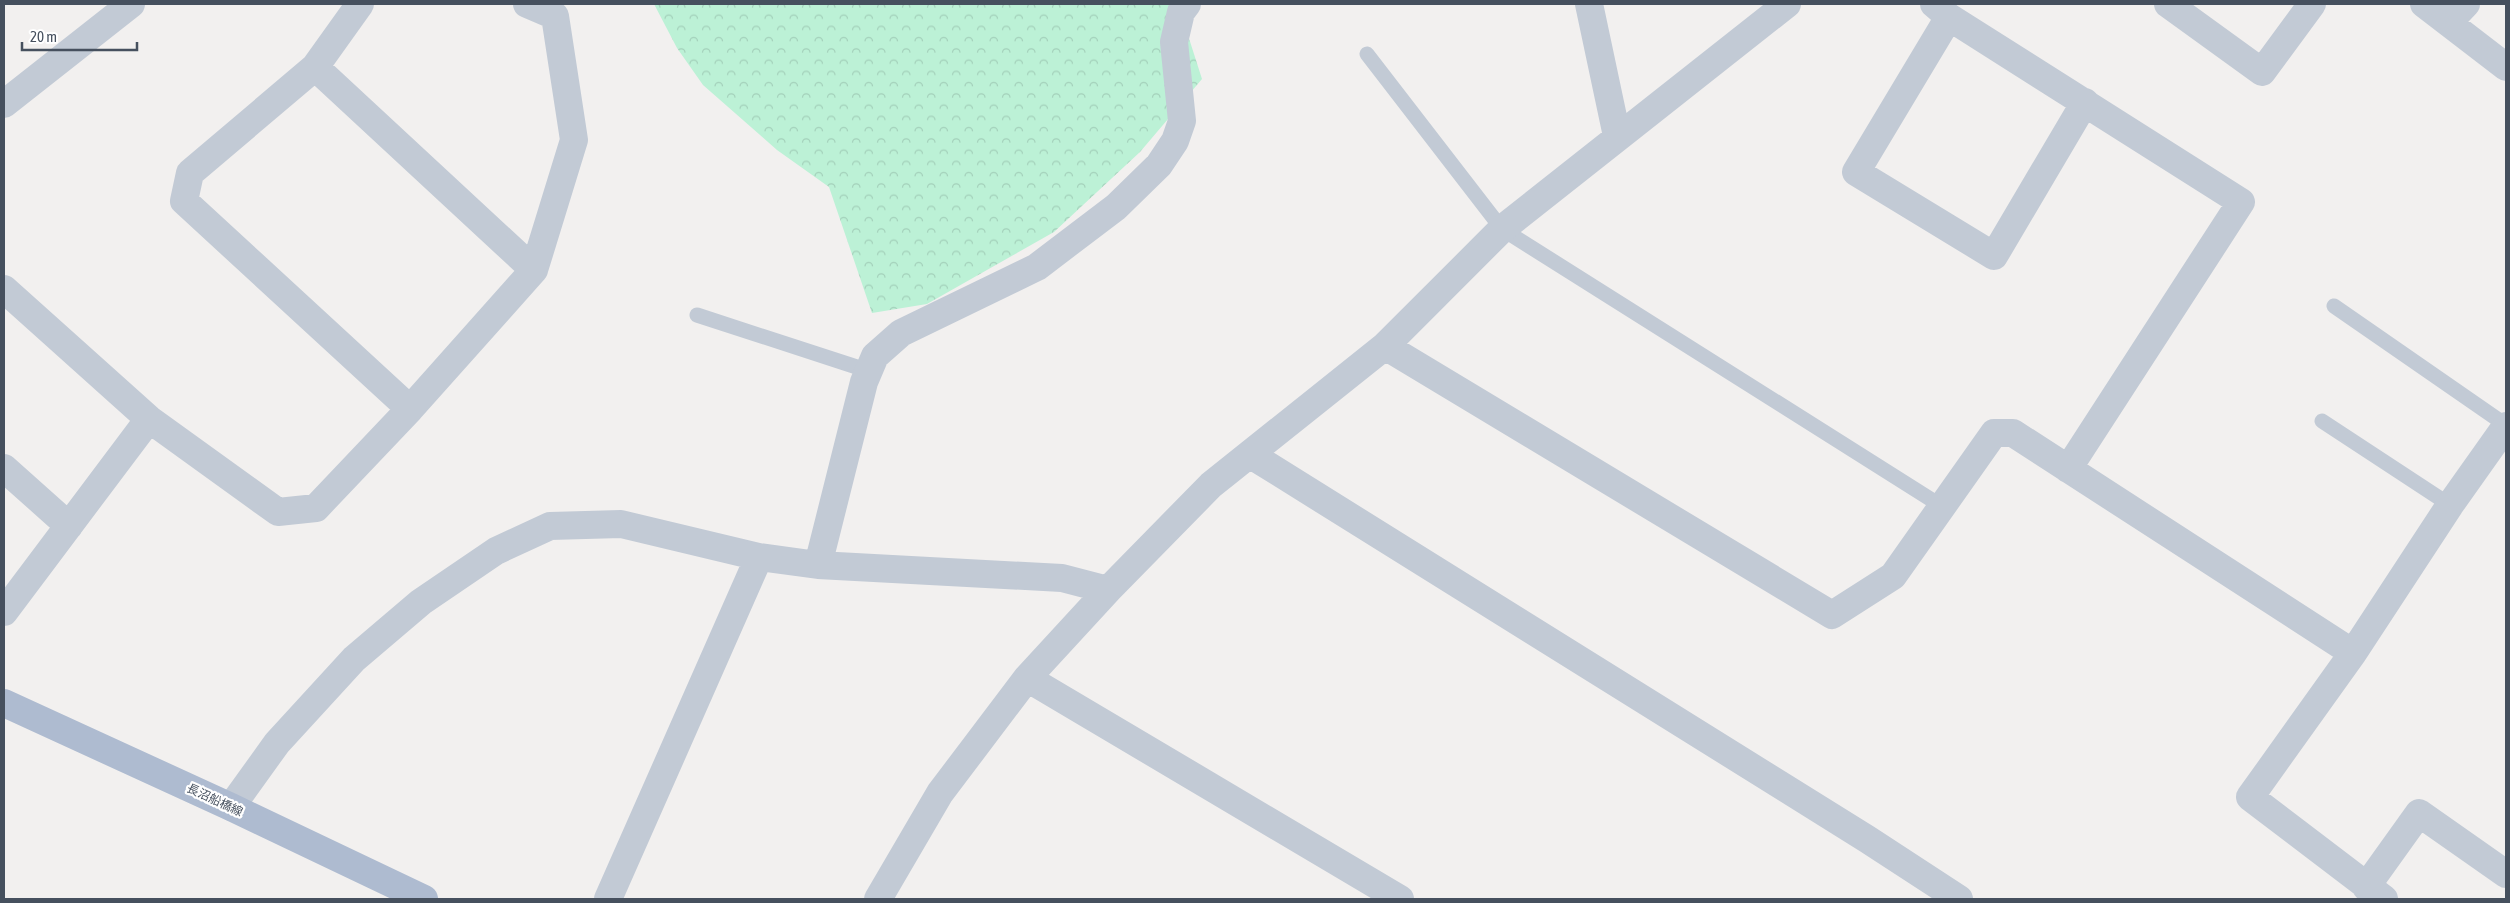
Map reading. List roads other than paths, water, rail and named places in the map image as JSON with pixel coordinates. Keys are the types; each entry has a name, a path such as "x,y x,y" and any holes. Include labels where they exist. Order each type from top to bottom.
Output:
{"main road":[{"name":"長沼船橋線","path":"4,703 231,807 424,899"}],"street":[{"path":"4,104 131,4"},
{"path":"360,4 315,67 190,173 184,201 410,409"},
{"path":"4,289 149,419 278,512 316,508 410,409 534,270 574,140 555,16 527,4"},
{"path":"818,565 869,372 875,356 901,333 1037,267 1116,207 1159,165 1175,142 1182,121 1174,42 1179,18 1187,4"},
{"path":"1589,4 1618,136"},
{"path":"889,895 940,793 1027,678 1108,590 1211,485 1251,455 1385,346 1502,229 1787,4"},
{"path":"2168,4 2262,72 2312,4"},
{"path":"2424,4 2457,13 2506,68"},
{"path":"2068,469 2241,202 2085,102 1941,10 1856,172 1994,256 2085,102"},
{"path":"315,67 534,270"},
{"path":"1385,346 1832,615 1893,576 1994,433 2014,433 2353,653"},
{"path":"4,612 149,419"},
{"path":"2506,426 2450,505 2353,653 2250,797 2375,893 2419,813 2506,874"},
{"path":"1251,455 1859,834 1959,899"},
{"path":"4,468 69,526"},
{"path":"231,807 277,743 354,658 421,602 496,551 550,526 621,524 759,557 818,565 1062,578 1108,590"},
{"path":"608,899 759,557"},
{"path":"1027,678 1400,899"}],"lane":[{"path":"1367,54 1502,229 1943,507"},
{"path":"2334,306 2506,426"},
{"path":"698,314 869,372"},
{"path":"2322,421 2450,505"}]}
